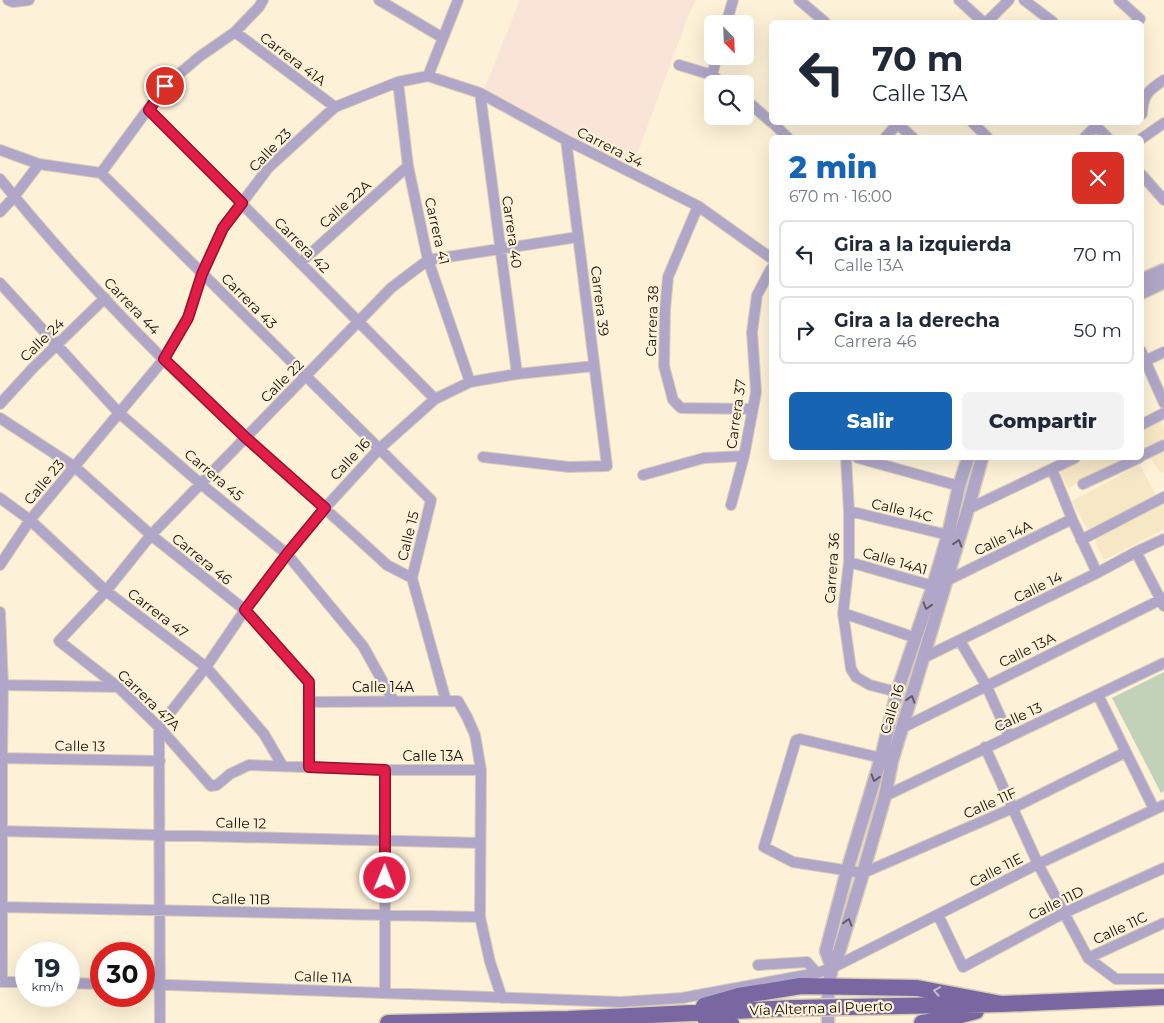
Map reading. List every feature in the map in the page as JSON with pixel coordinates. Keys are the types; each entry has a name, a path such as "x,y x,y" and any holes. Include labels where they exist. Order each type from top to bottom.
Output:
{"main road":[{"path":"681,1013 738,996 801,986 917,988 1002,1004"},
{"name":"Vía Alterna al Puerto","path":"388,1023 567,1021 792,1008 1002,1004 1164,997"},
{"path":"922,1023 942,1020 1002,1004"},
{"path":"681,1013 731,1023"}],"street":[{"path":"8,0 13,2 29,0"},
{"path":"0,150 40,164 101,173 165,86 199,57 235,32 259,7 263,0"},
{"path":"379,0 443,38"},
{"path":"428,76 458,0"},
{"path":"729,15 733,0"},
{"path":"799,0 823,20"},
{"path":"959,0 981,20"},
{"path":"989,20 1009,0"},
{"path":"1024,0 1050,20"},
{"path":"1119,0 1140,18 1138,20"},
{"name":"Carrera 41A","path":"235,32 334,108"},
{"path":"679,65 712,75 715,65"},
{"name":"Calle 23","path":"0,565 30,520 164,359 188,318 202,274 223,228 269,167 334,108 398,82 428,76"},
{"name":"Carrera 34","path":"428,76 480,93 566,140 698,206 769,257"},
{"path":"1144,99 1147,92 1164,80"},
{"name":"Carrera 41","path":"398,82 408,166 428,260 470,382"},
{"name":"Carrera 40","path":"480,93 517,374"},
{"path":"754,107 769,119"},
{"name":"Carrera 42","path":"149,110 435,399"},
{"path":"1144,137 1164,123"},
{"path":"775,125 785,135"},
{"path":"888,135 897,125"},
{"path":"901,125 910,135"},
{"path":"975,125 985,135"},
{"path":"1087,135 1096,126 1105,135"},
{"name":"Carrera 39","path":"483,457 569,467 607,466 566,140"},
{"path":"0,212 40,164"},
{"name":"Calle 22A","path":"300,263 408,166"},
{"name":"Carrera 43","path":"101,173 431,500"},
{"path":"1144,177 1164,200"},
{"name":"Carrera 44","path":"0,179 105,298 164,359 245,437 387,565 412,578"},
{"name":"Carrera 38","path":"698,206 668,277 665,302 664,366 673,400 681,408 752,409"},
{"name":"Calle 22","path":"60,641 106,592 151,535 391,288 428,260 578,236"},
{"path":"1144,279 1164,270"},
{"name":"Carrera 37","path":"731,505 744,456 756,392 752,332 757,295 769,273"},
{"path":"1144,292 1164,282"},
{"name":"Carrera 45","path":"0,283 119,413 201,484 287,554 364,646 394,700"},
{"name":"Calle 24","path":"0,404 33,368 105,298"},
{"path":"1144,356 1164,352"},
{"path":"1144,358 1164,403"},
{"name":"Calle 16","path":"159,727 206,667 245,610 287,554 325,508 379,449 435,399 470,382 517,374 594,366"},
{"path":"1144,424 1164,414"},
{"name":"Carrera 46","path":"0,418 75,466 151,535 245,610 309,682 309,767"},
{"path":"1144,455 1164,445"},
{"path":"643,475 704,458 744,456"},
{"name":"Carrera 36","path":"846,460 849,562 843,613 851,669 856,678 870,685 898,692"},
{"path":"865,460 959,486"},
{"name":"Calle 16","path":"828,1023 828,986 837,966 839,952 885,796 887,760 898,692 933,586 967,460"},
{"name":"Calle 16","path":"837,966 826,951 847,871 887,760 902,728 981,460"},
{"path":"968,509 1071,460"},
{"path":"1083,484 1134,460"},
{"path":"1052,469 1072,519 1097,573"},
{"path":"1082,540 1164,497"},
{"name":"Carrera 47","path":"0,498 30,520 106,592 206,667 264,734 282,765"},
{"name":"Calle 15","path":"412,578 431,500"},
{"name":"Calle 14C","path":"849,512 948,535"},
{"name":"Calle 14A","path":"946,581 1072,519"},
{"name":"Calle 14","path":"923,658 1164,539"},
{"path":"1136,552 1163,601"},
{"name":"Calle 14A1","path":"849,562 933,586"},
{"path":"412,578 446,701"},
{"name":"Calle 13A","path":"902,728 986,685 1163,601"},
{"path":"0,612 2,685 1,982 15,982"},
{"path":"843,613 916,638"},
{"name":"Carrera 47A","path":"60,641 118,687 159,727 212,786"},
{"path":"960,641 986,685 1009,736"},
{"name":"Calle 13","path":"885,796 1164,663"},
{"path":"2,685 118,687"},
{"path":"1098,695 1126,752 1159,807"},
{"name":"Calle 14A","path":"308,702 458,701 475,735 481,770"},
{"path":"159,727 160,1023"},
{"path":"863,873 793,862 764,847 796,740 800,739 887,760"},
{"path":"985,748 1038,864 1088,958 1116,979 1163,979"},
{"name":"Calle 11F","path":"863,873 1013,808 1126,752"},
{"name":"Calle 13","path":"1,758 160,760"},
{"name":"Calle 13A","path":"212,786 217,785 230,774 249,765 385,770 481,770"},
{"path":"385,770 385,992"},
{"path":"481,770 480,917 490,962 502,998"},
{"name":"Calle 11E","path":"817,974 837,966 1038,864 1159,807"},
{"name":"Calle 12","path":"1,831 480,843"},
{"name":"Calle 11D","path":"938,915 963,967 1064,912 1164,868"},
{"name":"Calle 11B","path":"2,907 480,917"},
{"name":"Calle 11C","path":"1088,958 1164,923"},
{"path":"758,965 804,962 810,964 817,974"},
{"name":"Calle 11A","path":"155,985 621,1002 682,998 817,974"}],"shaded area":[{"path":"520,0 696,0 687,19 631,171 483,92"},
{"path":"1160,421 1164,428 1164,442 1144,452 1144,429"},
{"path":"1164,451 1164,472 1160,473 1151,458"},
{"path":"1083,460 1128,460 1068,488 1060,471"},
{"path":"1140,465 1156,496 1089,532 1072,501"},
{"path":"1164,501 1164,529 1104,560 1093,537"}],"green space":[{"path":"1164,672 1164,791 1161,793 1112,698"}],"route":[{"path":"165,86 149,110 242,203 223,228 202,274 188,318 164,359 245,437 325,508 287,554 245,610 309,682 309,767 385,770 385,878"}]}
